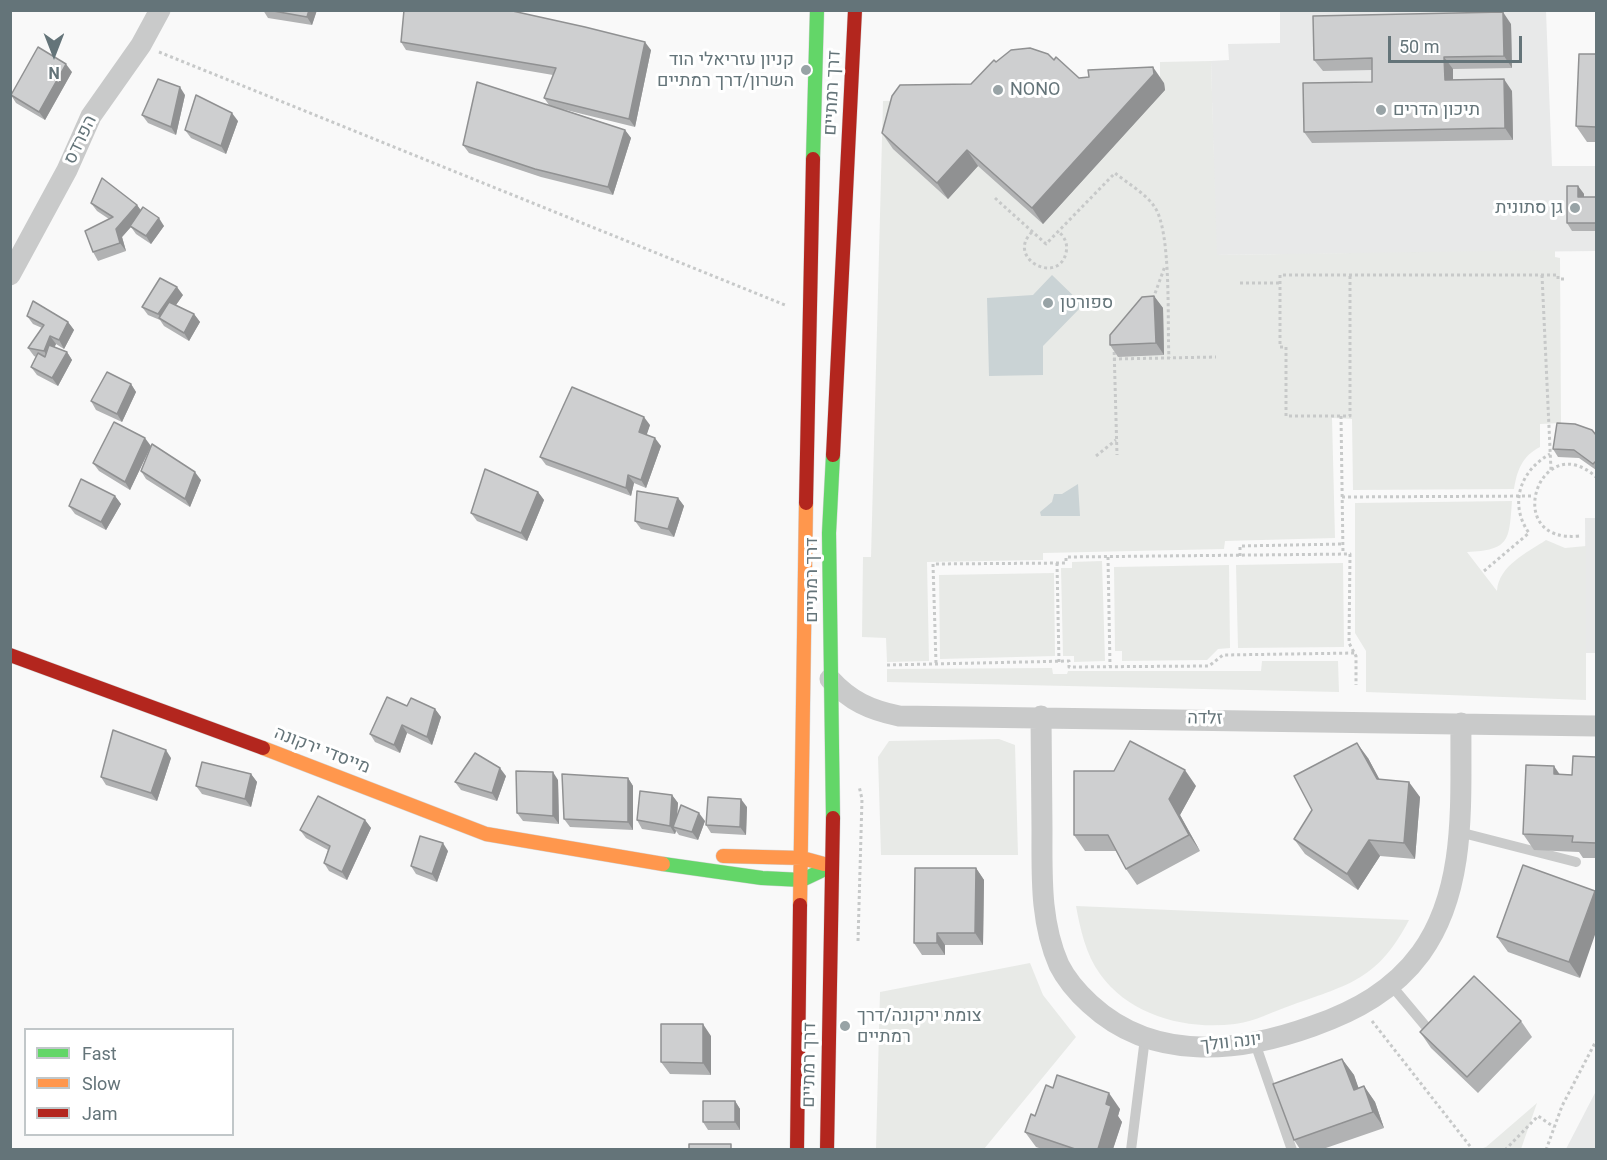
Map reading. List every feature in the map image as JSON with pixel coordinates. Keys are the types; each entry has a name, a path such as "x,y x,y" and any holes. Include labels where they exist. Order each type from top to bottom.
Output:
{"main road":[{"name":"דרך רמתיים","path":"797,1149 808,314 817,10"},
{"name":"דרך רמתיים","path":"827,1149 832,866 829,532 855,10"},
{"name":"מייסדי ירקונה","path":"10,655 310,765 486,834 703,871 802,880"},
{"name":"מייסדי ירקונה","path":"627,857 802,858 832,866"},
{"path":"802,880 832,866"}],"street":[{"name":"הפרדס","path":"10,275 67,170 91,116 141,45 160,10"},
{"name":"זלדה","path":"830,679 845,694 864,707 899,716 1041,716 1595,727"},
{"name":"יונה וולך","path":"1041,716 1043,898 1047,930 1060,967 1081,996 1109,1022 1145,1038 1192,1048 1227,1048 1255,1043 1294,1033 1360,1007 1391,985 1421,953 1434,932 1451,883 1459,832 1461,723"}],"lane":[{"path":"1459,832 1576,862"},
{"path":"1391,985 1433,1036"},
{"path":"1131,1149 1145,1038"},
{"path":"1255,1043 1292,1149"}],"path":[{"path":"141,45 808,314"},
{"path":"994,198 1046,244 1114,172 1154,205 1160,219 1166,261 1168,358"},
{"path":"1032,232 1025,242 1026,256 1036,266 1049,268 1061,262 1065,256 1066,242 1058,231"},
{"path":"1166,261 1158,289 1150,302 1167,301"},
{"path":"1350,276 1350,416 1286,416 1286,347 1280,347 1280,275 1558,275 1558,279 1564,279"},
{"path":"1542,275 1551,470"},
{"path":"1240,283 1280,283"},
{"path":"1117,342 1114,347 1113,360 1117,456"},
{"path":"1113,360 1216,357"},
{"path":"1341,416 1343,554"},
{"path":"1096,456 1116,440"},
{"path":"1484,571 1529,532 1519,512 1519,496 1527,472 1537,461 1550,454"},
{"path":"1579,536 1555,534 1545,528 1534,508 1533,496 1537,484 1551,470 1566,465 1578,466 1596,477"},
{"path":"1342,497 1533,496"},
{"path":"1240,556 1240,546 1343,544"},
{"path":"936,663 933,564 1066,563 1066,557 1350,554 1349,643 1354,653 1356,685"},
{"path":"1108,557 1110,666"},
{"path":"1057,563 1059,662"},
{"path":"887,665 1069,661 1070,667 1209,666 1223,655 1354,653"},
{"path":"1360,1007 1473,1149"},
{"path":"1546,1149 1554,1127 1596,1041"},
{"path":"1504,1149 1538,1116 1554,1127"}],"shaded area":[{"name":"תיכון הדרים","path":"1280,11 1546,11 1552,166 1596,166 1596,251 1216,255 1211,61 1229,60 1228,44 1280,43"},
{"name":"ספורטן","path":"1211,61 1217,255 1555,250 1555,257 1560,258 1561,423 1540,424 1540,447 1521,465 1514,489 1353,490 1352,419 1332,418 1335,538 1225,541 1224,549 1043,553 1043,560 927,562 929,661 887,662 886,638 862,637 863,557 871,557 883,101 1090,94 1160,83 1160,62"},
{"path":"1052,275 1083,305 1043,346 1043,375 989,376 987,298 1033,295"},
{"path":"1078,484 1080,516 1041,516 1040,512 1052,502 1054,494 1062,494"},
{"path":"1512,501 1510,526 1504,541 1492,549 1467,552 1497,591 1499,582 1508,567 1546,540 1565,548 1586,546 1586,700 1366,692 1366,651 1355,633 1355,503"},
{"path":"1585,518 1596,518 1596,653 1586,653"},
{"path":"1102,561 1105,661 1074,662 1074,656 1063,656 1061,568 1072,568 1072,562"},
{"path":"1343,563 1344,647 1238,648 1236,565"},
{"path":"1229,565 1230,648 1218,649 1207,660 1122,661 1122,651 1115,651 1114,567"},
{"path":"1054,573 1055,656 940,659 939,575"},
{"path":"1262,661 1338,661 1339,692 887,682 887,669 1052,668 1053,674 1067,674 1068,671 1261,671"},
{"path":"999,739 1015,745 1018,855 881,855 878,757 889,741"},
{"path":"1076,906 1409,920 1386,955 1361,977 1347,984 1249,1021 1235,1024 1197,1025 1160,1017 1143,1010 1112,988 1100,974 1087,950"},
{"path":"1030,963 1043,995 1076,1037 984,1149 876,1149 880,992"},
{"path":"1596,1091 1596,1149 1566,1149 1567,1147"},
{"path":"1537,1103 1521,1149 1480,1149 1486,1147"}],"building":[{"path":"268,10 309,10 307,17"},
{"path":"404,10 508,10 645,42 629,119 544,98 556,68 401,42"},
{"path":"1503,12 1504,56 1444,57 1445,80 1504,79 1505,128 1304,132 1303,83 1372,82 1372,58 1314,60 1313,16"},
{"path":"38,47 66,64 39,112 11,95"},
{"path":"1030,48 1048,54 1054,60 1056,57 1079,78 1089,77 1088,70 1153,67 1154,74 1032,208 967,150 937,183 882,133 892,96 900,85 971,84 994,60 996,62 1011,50"},
{"path":"1579,54 1596,54 1596,127 1576,126"},
{"path":"158,79 180,87 171,127 142,115"},
{"path":"477,82 625,130 608,187 535,169 463,145"},
{"path":"196,95 232,113 221,146 185,130"},
{"path":"102,178 137,205 116,229 120,243 93,252 85,231 113,217 91,203"},
{"path":"1567,186 1578,186 1578,197 1596,197 1596,223 1567,223"},
{"path":"143,207 159,218 146,236 130,226"},
{"path":"160,278 177,287 158,314 142,307"},
{"path":"1154,296 1156,343 1110,345 1110,335 1142,297"},
{"path":"33,301 68,322 59,340 50,336 44,351 28,348 44,325 27,316"},
{"path":"169,302 194,314 184,333 159,318"},
{"path":"49,345 67,352 52,378 31,367 38,353 45,357"},
{"path":"107,372 131,384 117,414 91,401"},
{"path":"572,387 644,417 639,432 655,438 641,480 628,475 626,488 540,457"},
{"path":"114,422 145,438 125,482 93,463"},
{"path":"1557,423 1575,424 1592,430 1596,435 1596,461 1593,464 1574,450 1553,449"},
{"path":"152,444 195,472 185,499 141,471"},
{"path":"485,469 538,492 521,533 471,513"},
{"path":"81,479 115,496 101,522 69,506"},
{"path":"637,491 678,498 668,529 635,521"},
{"path":"387,697 407,706 411,698 435,709 427,737 402,725 394,745 370,734"},
{"path":"113,730 166,750 151,793 101,777"},
{"path":"1130,741 1185,770 1169,799 1189,835 1126,869 1108,835 1074,835 1074,771 1114,771"},
{"path":"1357,743 1377,779 1409,782 1404,843 1369,840 1347,874 1294,839 1312,810 1294,776"},
{"path":"475,753 500,768 492,793 455,782"},
{"path":"1573,756 1596,757 1596,843 1572,842 1573,836 1523,834 1526,765 1554,766 1554,774 1572,775"},
{"path":"202,762 251,774 245,799 196,786"},
{"path":"516,771 553,772 553,816 517,813"},
{"path":"562,774 628,778 628,822 564,819"},
{"path":"640,791 672,795 670,826 637,820"},
{"path":"318,796 365,820 342,872 324,863 330,846 300,830"},
{"path":"708,797 741,799 740,827 706,825"},
{"path":"681,805 699,813 692,832 673,827"},
{"path":"420,836 443,843 432,874 411,866"},
{"path":"1523,865 1595,891 1569,962 1497,937"},
{"path":"915,868 976,868 975,933 937,933 937,943 914,943"},
{"path":"1474,976 1521,1021 1467,1077 1420,1032"},
{"path":"661,1024 703,1024 703,1063 661,1062"},
{"path":"1342,1059 1354,1090 1364,1086 1373,1112 1294,1140 1273,1084"},
{"path":"1057,1075 1109,1093 1106,1104 1111,1106 1098,1149 1075,1149 1025,1132 1031,1114 1035,1116 1046,1085 1053,1088"},
{"path":"703,1101 735,1101 735,1122 703,1122"},
{"path":"689,1144 731,1144 731,1149 689,1149"}],"traffic: fast":[{"path":"813,159 817,10"},
{"path":"833,455 829,533 833,818"},
{"path":"663,864 762,878 802,880 821,871"}],"traffic: slow":[{"path":"800,905 806,503"},
{"path":"263,748 486,834 663,864"},
{"path":"723,856 802,858 824,864"}],"traffic: jam":[{"path":"833,455 855,10"},
{"path":"806,503 813,159"},
{"path":"10,655 263,748"},
{"path":"827,1150 833,818"},
{"path":"797,1150 800,905"}],"place":[{"name":"קניון עזריאלי הוד השרון/דרך רמתיים","path":"806,70"},
{"name":"NONO","path":"998,90"},
{"name":"תיכון הדרים","path":"1381,110"},
{"name":"גן סתונית","path":"1575,208"},
{"name":"ספורטן","path":"1048,303"},
{"name":"צומת ירקונה/דרך רמתיים","path":"845,1026"}]}
